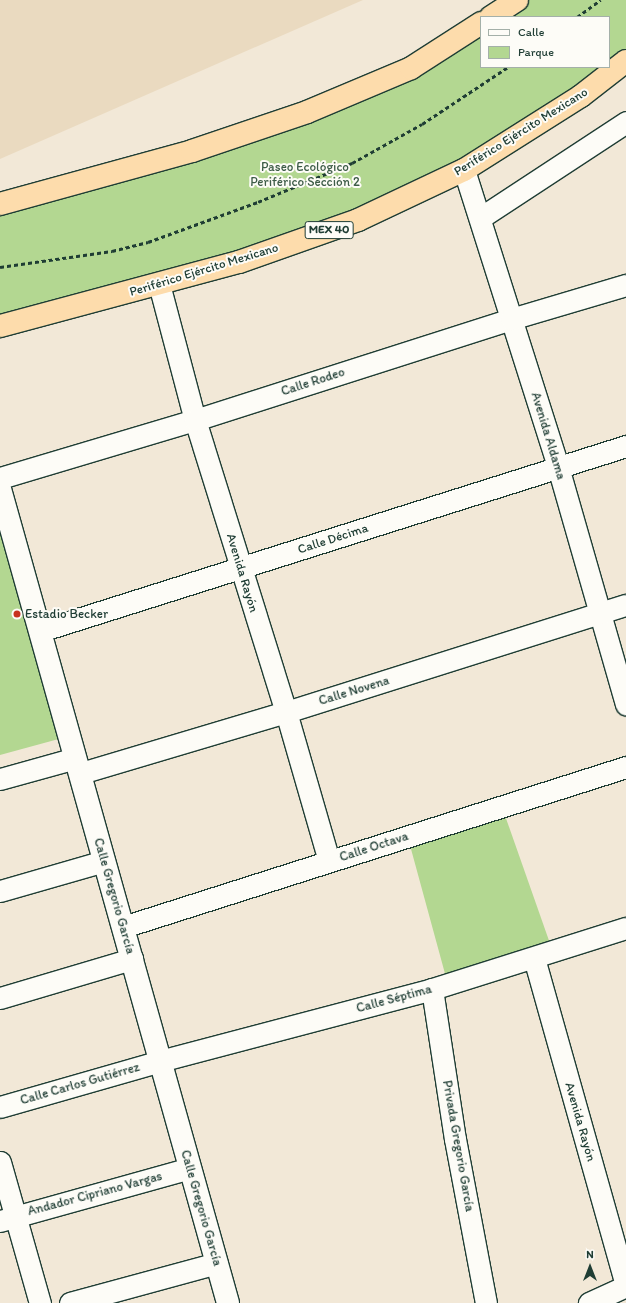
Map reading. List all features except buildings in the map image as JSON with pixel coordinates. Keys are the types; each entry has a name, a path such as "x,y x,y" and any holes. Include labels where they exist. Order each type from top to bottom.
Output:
{"highway":[{"path":"493,16 517,0"},
{"path":"0,204 192,152 307,112 410,68 480,24"},
{"name":"Periférico Ejército Mexicano","path":"0,326 239,262 358,220 464,170 581,96 626,61"}],"street":[{"path":"480,218 626,122"},
{"name":"Avenida Aldama","path":"464,170 558,467 626,704"},
{"name":"Avenida Rayón","path":"159,284 195,420 240,569 286,712 329,861"},
{"name":"Calle Rodeo","path":"0,478 195,420 511,319 626,285"},
{"name":"Calle Décima","path":"40,631 626,446"},
{"name":"Calle Gregorio García","path":"0,489 228,1303"},
{"name":"Calle Novena","path":"0,779 78,765 286,712 626,605"},
{"name":"Calle Octava","path":"123,927 626,767"},
{"path":"0,891 104,861"},
{"name":"Calle Séptima","path":"160,1061 432,989 626,928"},
{"name":"Avenida Rayón","path":"534,958 626,1286"},
{"path":"0,998 132,959"},
{"name":"Privada Gregorio García","path":"432,989 455,1139 486,1303"},
{"name":"Calle Carlos Gutiérrez","path":"0,1107 160,1061"},
{"path":"0,1162 8,1218 40,1303"},
{"name":"Andador Cipriano Vargas","path":"8,1218 190,1168"},
{"path":"70,1303 217,1263"},
{"path":"588,1303 626,1286"}],"path":[{"path":"578,16 600,0"},
{"path":"0,267 112,251 148,242 258,202 352,163 422,124 506,68"}],"shaded area":[{"path":"0,0 363,0 0,159"}],"green space":[{"path":"522,0 626,0 626,53 610,64 610,16 498,16"},
{"name":"Paseo Ecológico Periférico Sección 2","path":"480,27 480,68 606,68 498,144 328,228 0,322 0,208 212,148"},
{"name":"Estadio Becker","path":"0,492 66,737 0,755"},
{"path":"502,807 553,952 447,981 408,838"}],"place":[{"name":"Estadio Becker","path":"17,614"}]}
